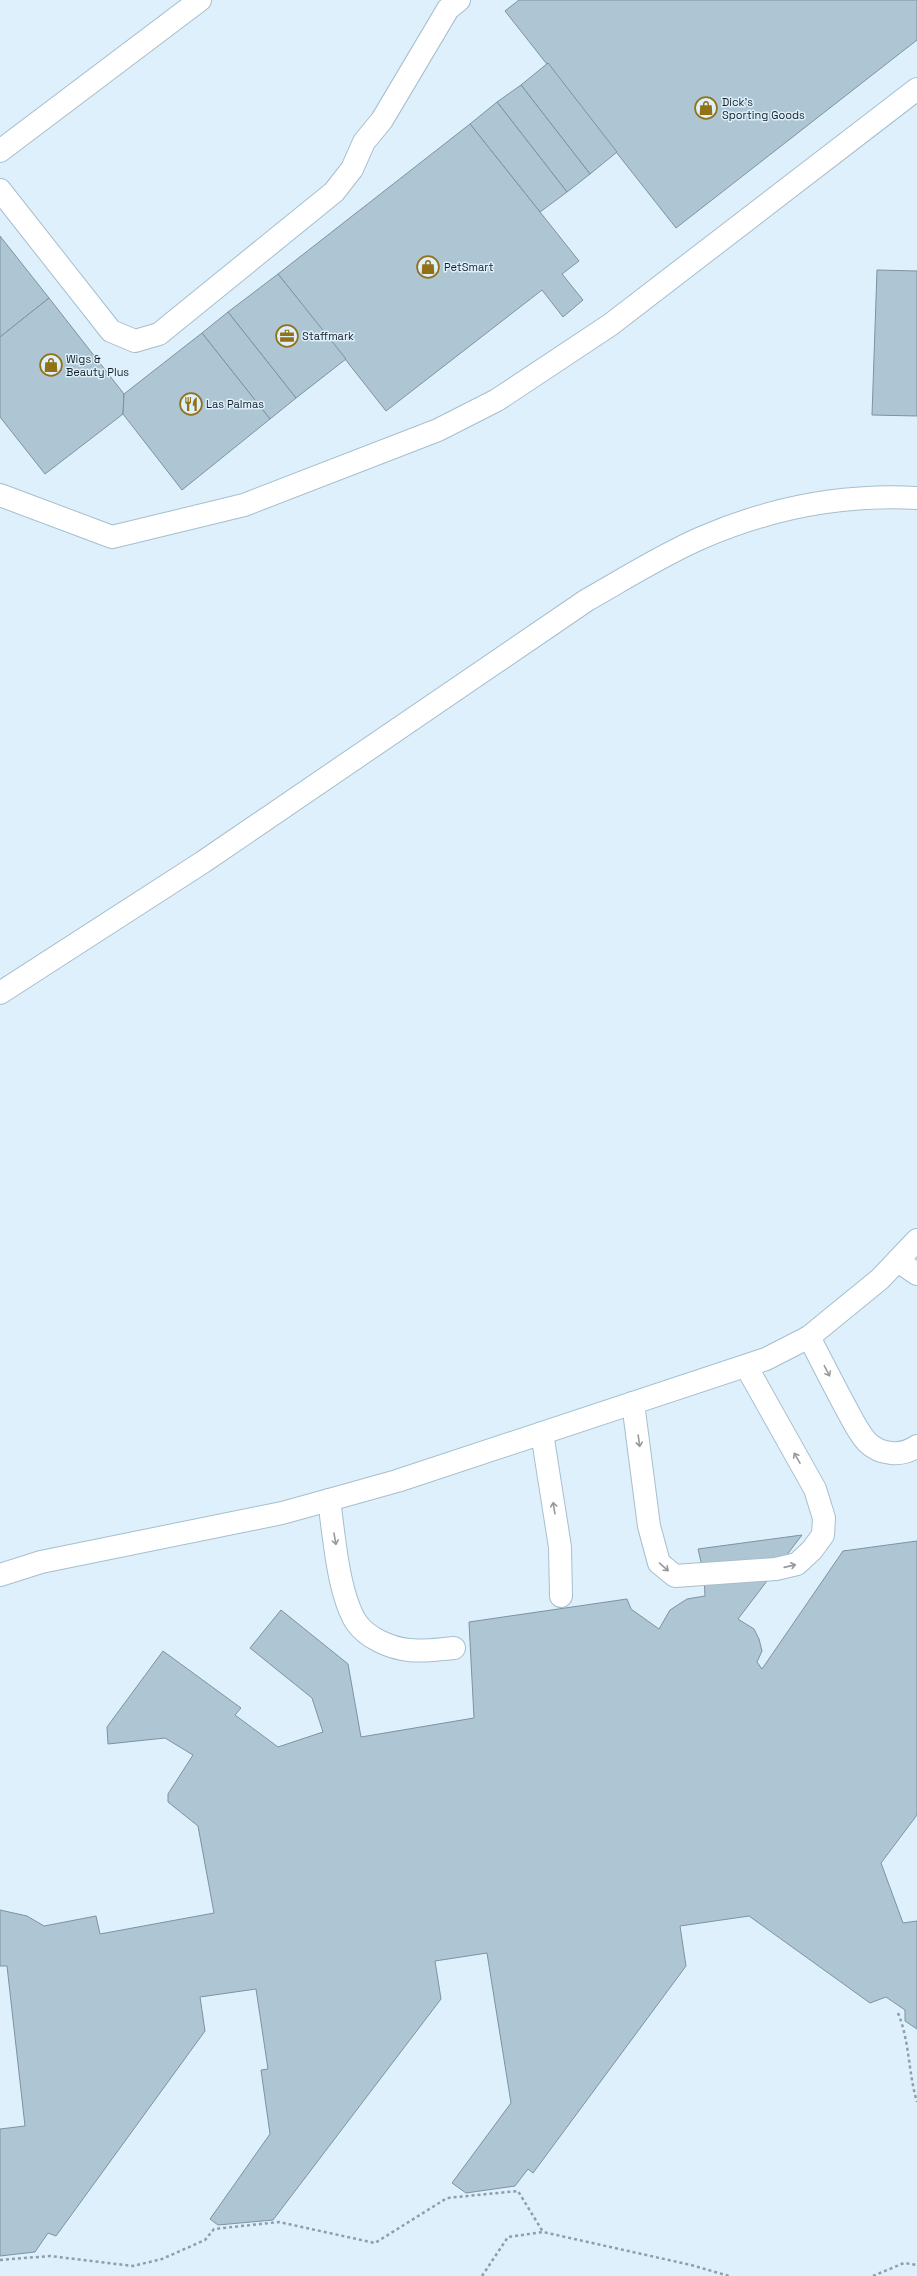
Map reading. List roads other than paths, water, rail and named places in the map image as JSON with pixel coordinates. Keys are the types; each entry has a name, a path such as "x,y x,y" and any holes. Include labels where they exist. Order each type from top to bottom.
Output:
{"lane":[{"path":"0,151 64,105 200,0"},
{"path":"0,190 111,331 135,341 159,334 334,192 352,169 364,142 382,120 449,3"},
{"path":"0,495 112,537 244,505 438,430 497,400 610,325 917,89"},
{"path":"0,993 210,857 587,600 639,570 701,538 750,518 808,504 847,498 917,498"},
{"path":"0,1575 40,1562 282,1513 397,1481 766,1359 809,1337 880,1279 917,1240"},
{"path":"898,1261 917,1274"},
{"path":"809,1337 854,1423 867,1442 879,1451 892,1453 904,1453 917,1446"},
{"path":"633,1403 649,1526 659,1564 675,1576 776,1569 797,1564 812,1550 822,1535 824,1518 815,1489 746,1366"},
{"path":"542,1433 560,1547 561,1596"},
{"path":"329,1500 342,1578 348,1602 357,1622 368,1634 389,1645 409,1650 454,1648"}],"place":[{"name":"Dick's Sporting Goods","path":"706,108"},
{"name":"PetSmart","path":"428,267"},
{"name":"Staffmark","path":"287,336"},
{"name":"Wigs & Beauty Plus","path":"51,365"},
{"name":"Las Palmas","path":"191,404"}]}
